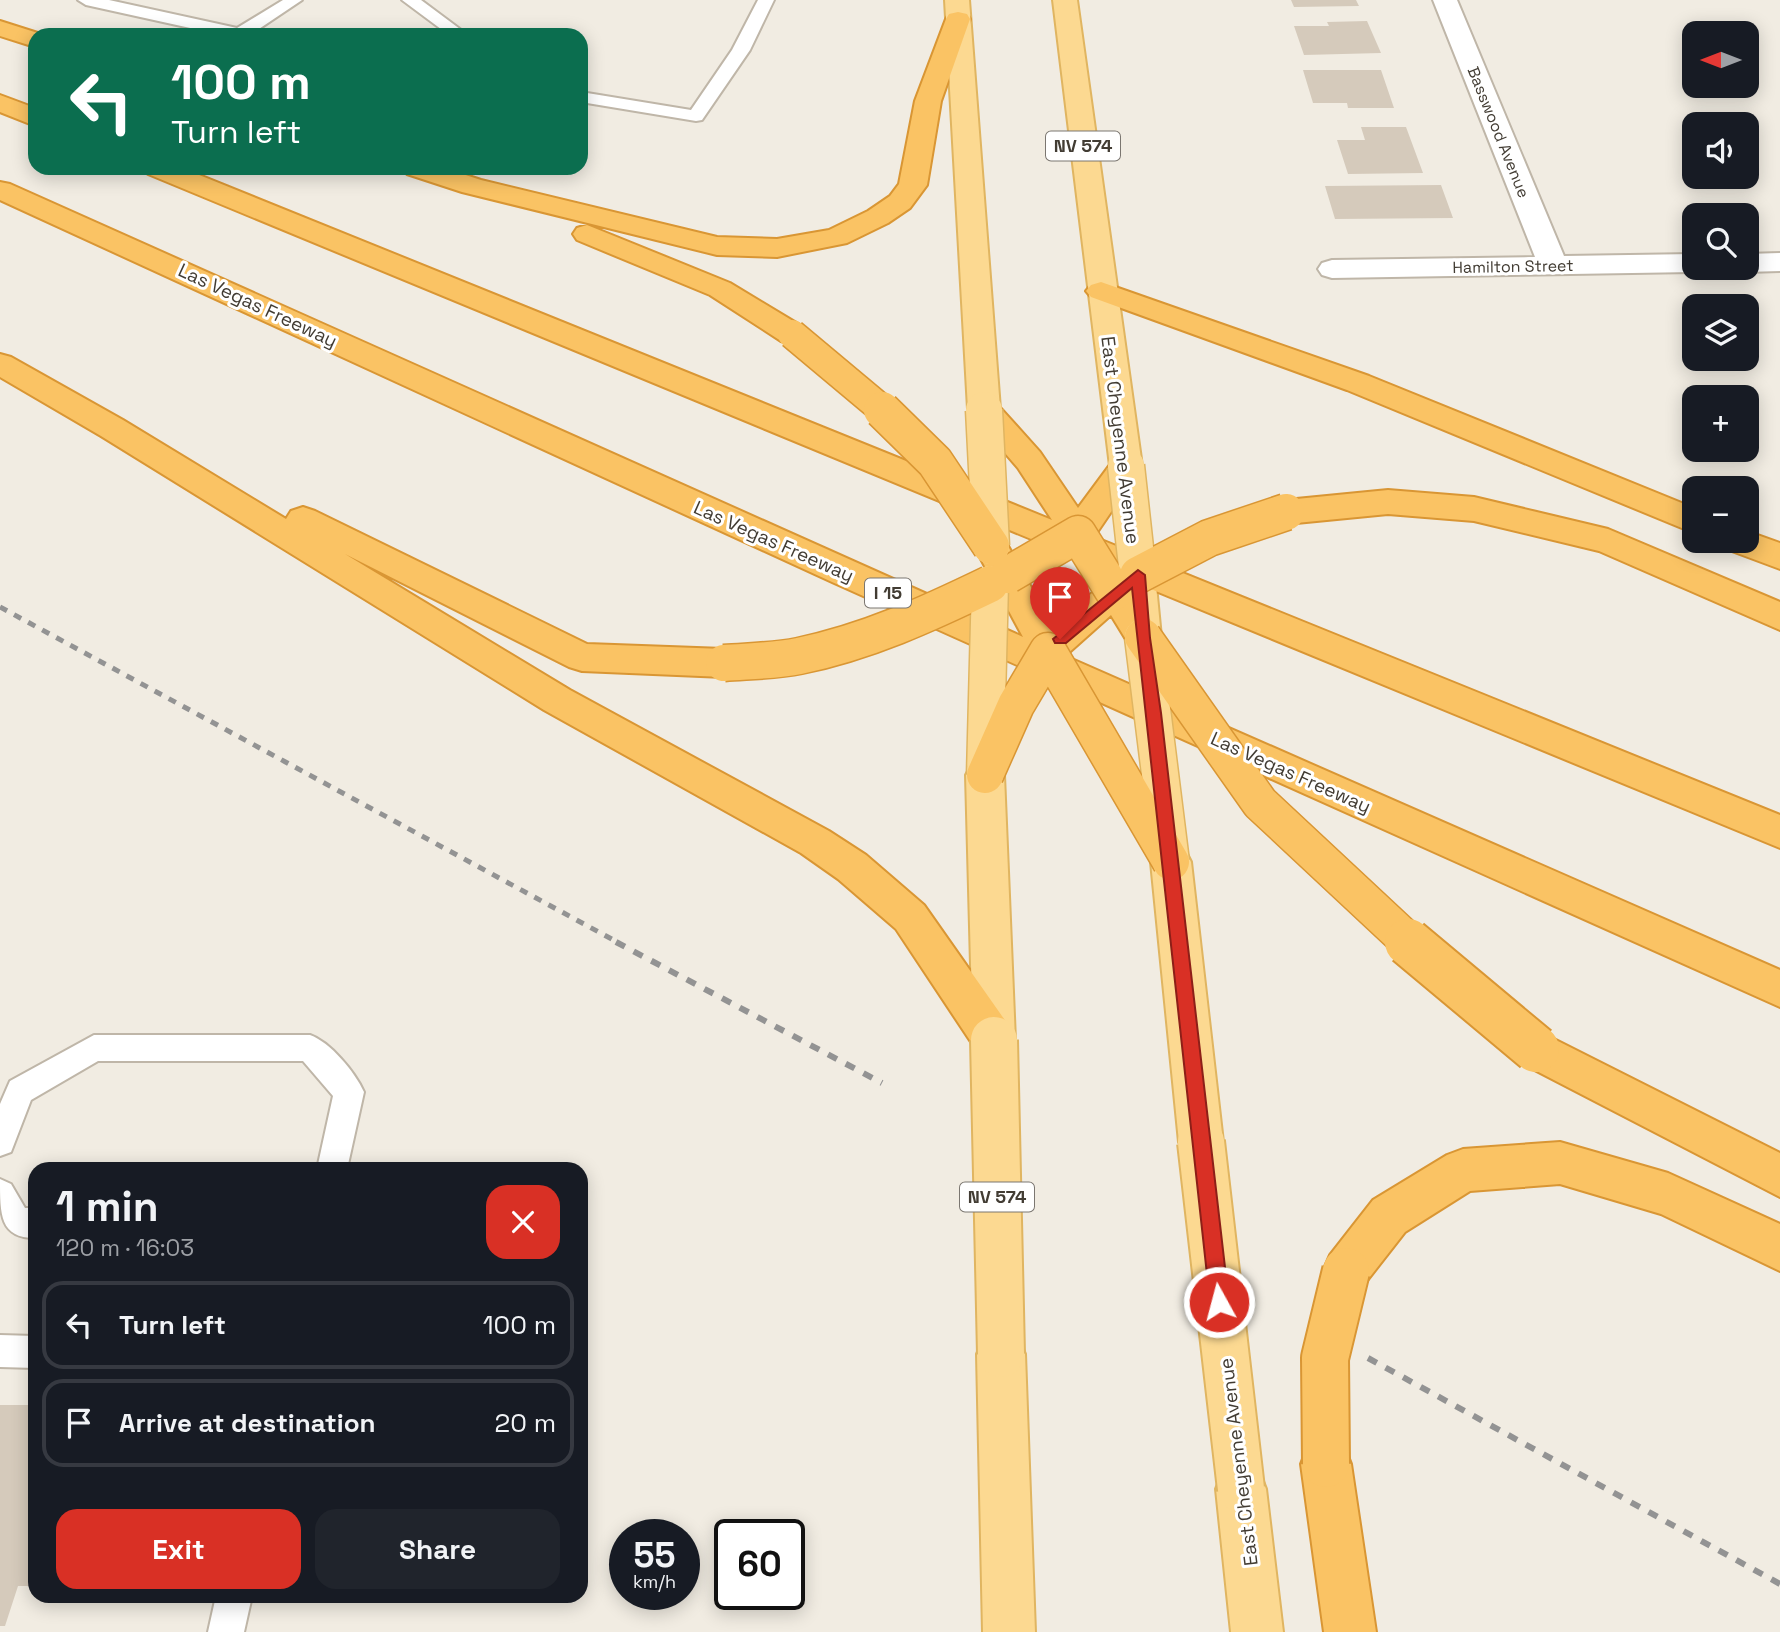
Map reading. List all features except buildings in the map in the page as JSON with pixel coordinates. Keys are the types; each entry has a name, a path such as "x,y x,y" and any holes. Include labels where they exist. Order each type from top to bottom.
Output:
{"highway":[{"path":"438,175 472,186 717,246 777,248 837,237 900,202 913,185 928,101 958,10"},
{"path":"0,28 28,38"},
{"path":"0,103 28,115"},
{"path":"175,175 1780,832"},
{"path":"472,186 720,289 792,334 885,412 935,463 1137,800 1171,862"},
{"name":"Las Vegas Freeway","path":"0,190 844,573 1780,989"},
{"path":"1101,291 1358,383 1682,516"},
{"path":"0,364 112,428 557,700 815,842 852,867 911,917 993,1040"},
{"path":"984,409 1029,460 1077,534 1126,584 1143,638 1260,803 1399,935 1536,1049 1780,1176"},
{"path":"112,428 397,564 582,657 724,663 797,657 859,641 905,625 996,568 1077,534 1126,466"},
{"path":"985,775 1016,705 1048,651 1126,584 1175,552 1232,527 1286,512 1388,502 1474,509 1608,541 1780,617"},
{"path":"1759,548 1780,557"},
{"path":"1350,1632 1326,1464 1325,1357 1346,1271 1389,1216 1463,1170 1560,1163 1668,1195 1780,1248"}],"main road":[{"name":"East Cheyenne Avenue","path":"1065,0 1126,466 1126,584"},
{"name":"NV 574","path":"958,10 996,568 985,775 1009,1632"},
{"name":"East Cheyenne Avenue","path":"1143,638 1171,862 1257,1632"}],"street":[{"name":"Basswood Avenue","path":"1445,0 1553,265"},
{"path":"1759,263 1780,262"},
{"name":"Hamilton Street","path":"1332,269 1682,263"}],"lane":[{"path":"86,0 213,28"},
{"path":"250,28 294,0"},
{"path":"410,0 450,28"},
{"path":"588,98 696,116 741,50 766,0"},
{"path":"158,16 175,5"},
{"path":"0,1142 20,1091 94,1048 310,1048 349,1092 334,1162"},
{"path":"0,1194 17,1223 28,1223"},
{"path":"0,1351 28,1352"},
{"path":"226,1632 232,1603"}],"railway":[{"path":"0,607 619,943"},
{"path":"616,942 882,1083"},
{"path":"1368,1358 1780,1584"}],"route":[{"path":"1060,639 1138,575 1219,1302"}]}
